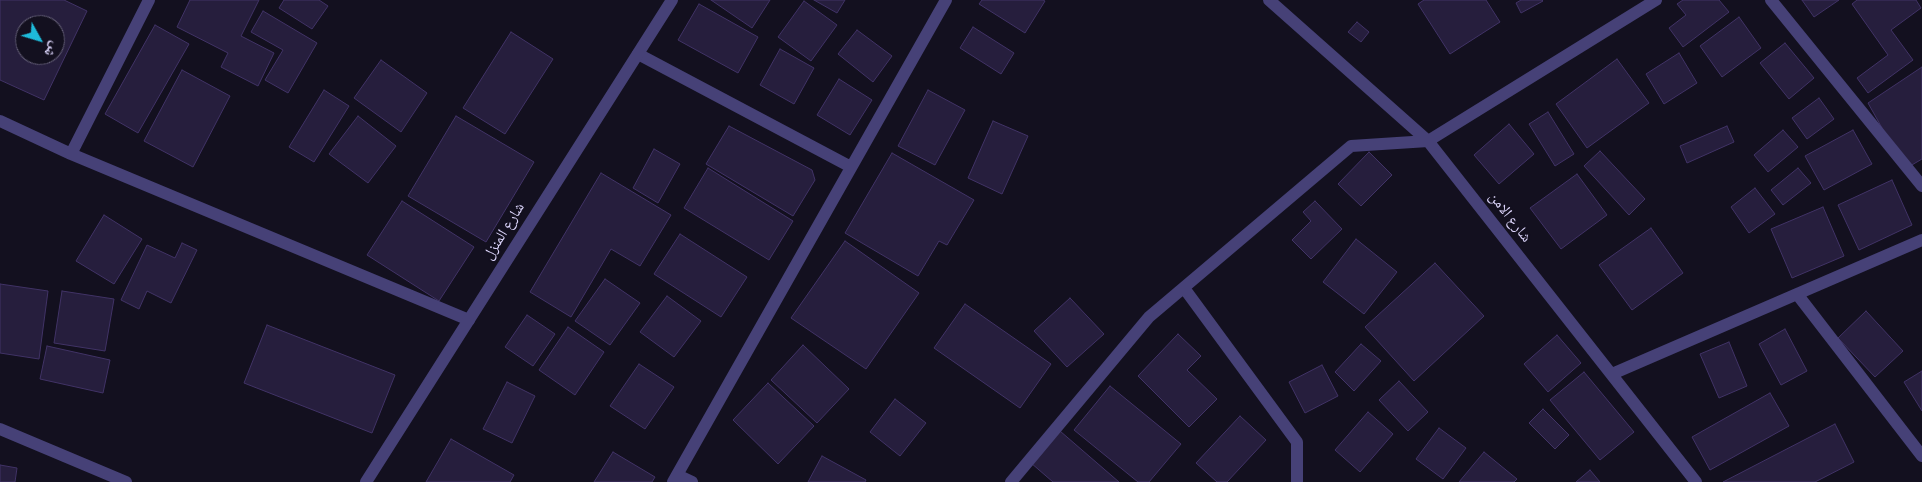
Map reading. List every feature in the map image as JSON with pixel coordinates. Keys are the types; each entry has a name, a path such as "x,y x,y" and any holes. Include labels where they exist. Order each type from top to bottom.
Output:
{"street":[{"path":"71,154 149,0"},
{"name":"شارع المنزل","path":"366,482 672,0"},
{"path":"692,482 675,479 946,0"},
{"name":"شارع الامن","path":"1270,0 1428,141 1696,482"},
{"path":"1011,482 1149,317 1351,146 1428,141 1656,0"},
{"path":"1771,0 1922,186"},
{"path":"638,54 851,167"},
{"path":"0,121 71,154 469,320"},
{"path":"1612,374 1922,240"},
{"path":"1184,288 1297,442 1297,482"},
{"path":"1797,294 1922,456"},
{"path":"0,429 126,482"}],"building":[{"path":"0,0 64,0 87,11 65,57 65,15 15,15 15,65 61,65 44,100 0,80"},
{"path":"190,0 259,0 241,36 274,53 258,86 221,67 228,53 177,27"},
{"path":"284,0 319,0 328,6 312,29 279,8"},
{"path":"711,0 770,0 752,28"},
{"path":"814,0 845,0 837,13"},
{"path":"982,0 1045,1 1025,33 979,4"},
{"path":"1424,0 1486,0 1500,22 1450,54 1418,4"},
{"path":"1521,0 1543,1 1521,13 1516,3"},
{"path":"1683,0 1719,0 1729,12 1683,47 1669,28 1686,15 1677,4"},
{"path":"1802,0 1839,0 1814,17"},
{"path":"1857,0 1916,0 1921,8 1891,30 1913,60 1868,93 1857,78 1888,55 1852,4"},
{"path":"804,1 837,25 811,61 778,37"},
{"path":"699,4 758,37 738,73 678,40"},
{"path":"263,11 317,43 288,93 265,80 283,50 251,32"},
{"path":"1739,17 1761,48 1722,77 1700,46"},
{"path":"1357,22 1369,32 1361,42 1348,32"},
{"path":"155,25 189,44 138,133 105,114"},
{"path":"973,27 1014,53 1001,74 960,48"},
{"path":"857,30 892,56 873,82 838,54"},
{"path":"511,32 553,59 505,134 463,108"},
{"path":"1785,43 1814,78 1789,99 1760,63"},
{"path":"780,49 814,68 794,104 760,85"},
{"path":"1679,53 1697,83 1664,104 1646,74"},
{"path":"1617,59 1649,103 1587,148 1556,104"},
{"path":"381,60 427,93 401,132 354,98"},
{"path":"1922,67 1922,159 1905,169 1868,103"},
{"path":"182,70 230,96 193,167 144,141"},
{"path":"839,79 872,100 850,135 817,115"},
{"path":"324,90 349,106 314,162 289,147"},
{"path":"928,90 965,110 935,165 898,146"},
{"path":"1819,98 1834,119 1807,139 1792,118"},
{"path":"1548,112 1574,154 1555,166 1529,124"},
{"path":"358,116 396,146 368,183 329,154"},
{"path":"456,116 534,162 486,242 408,196"},
{"path":"993,121 1028,136 1002,194 968,178"},
{"path":"1509,124 1534,154 1499,184 1474,155"},
{"path":"729,126 812,170 815,180 793,216 706,164"},
{"path":"1727,126 1734,142 1687,163 1680,146"},
{"path":"1783,130 1798,147 1768,172 1754,155"},
{"path":"1853,130 1872,164 1824,190 1805,156"},
{"path":"654,149 680,164 658,203 633,188"},
{"path":"1600,151 1645,199 1629,215 1584,166"},
{"path":"1369,152 1392,175 1361,206 1338,184"},
{"path":"892,153 974,200 947,245 939,241 918,276 845,233"},
{"path":"708,168 793,221 769,260 684,208"},
{"path":"1798,168 1811,183 1783,205 1771,190"},
{"path":"601,173 671,215 640,266 611,249 571,317 530,292"},
{"path":"1577,174 1607,215 1561,249 1530,208"},
{"path":"1892,180 1912,225 1859,250 1838,205"},
{"path":"1755,188 1775,214 1749,233 1731,207"},
{"path":"402,201 474,247 439,301 367,255"},
{"path":"1315,201 1342,229 1311,259 1292,240 1311,221 1303,212"},
{"path":"1823,207 1844,256 1792,278 1771,229"},
{"path":"104,215 142,239 114,284 76,261"},
{"path":"1651,228 1683,273 1632,310 1599,265"},
{"path":"680,234 747,277 721,317 654,274"},
{"path":"1356,239 1397,272 1364,314 1323,282"},
{"path":"845,241 919,293 866,369 791,318"},
{"path":"182,243 197,250 171,303 147,291 139,309 121,300 147,245 175,258"},
{"path":"1435,263 1484,316 1414,381 1365,327"},
{"path":"605,279 640,303 610,345 575,321"},
{"path":"0,284 48,291 39,359 0,353"},
{"path":"62,291 114,299 105,351 54,343"},
{"path":"667,296 701,321 674,357 640,332"},
{"path":"1070,298 1104,334 1067,367 1034,331"},
{"path":"965,304 1051,364 1020,408 934,348"},
{"path":"1866,311 1903,351 1875,377 1838,338"},
{"path":"527,315 555,334 533,366 505,347"},
{"path":"267,325 395,375 372,433 244,383"},
{"path":"568,327 604,352 575,395 539,370"},
{"path":"1785,329 1807,371 1781,385 1759,344"},
{"path":"1178,334 1201,356 1187,370 1217,399 1189,427 1138,376"},
{"path":"1557,335 1581,363 1548,392 1524,364"},
{"path":"1729,342 1747,386 1719,398 1700,354"},
{"path":"1361,344 1381,361 1354,391 1335,372"},
{"path":"803,345 849,389 817,423 771,380"},
{"path":"47,346 110,360 103,393 40,379"},
{"path":"639,364 674,387 645,429 610,406"},
{"path":"1322,365 1338,396 1305,413 1289,382"},
{"path":"1922,371 1922,411 1904,382"},
{"path":"1584,372 1634,432 1600,460 1550,400"},
{"path":"1399,381 1428,412 1408,431 1379,400"},
{"path":"507,382 535,396 512,443 483,429"},
{"path":"768,383 814,426 778,464 733,420"},
{"path":"1110,386 1181,444 1149,482 1138,482 1074,430"},
{"path":"1770,393 1789,426 1710,470 1692,437"},
{"path":"895,399 926,423 900,456 870,432"},
{"path":"1543,409 1569,435 1555,449 1529,423"},
{"path":"1368,412 1393,434 1360,472 1335,450"},
{"path":"1240,416 1266,440 1227,482 1217,482 1196,463"},
{"path":"1835,424 1854,462 1815,482 1723,482"},
{"path":"1439,428 1466,448 1443,479 1416,459"},
{"path":"1060,431 1119,482 1053,482 1031,463"},
{"path":"451,439 514,475 510,482 426,482"},
{"path":"613,452 655,477 652,482 594,482"},
{"path":"1484,452 1517,479 1514,482 1459,482"},
{"path":"822,456 866,480 865,482 808,482"},
{"path":"0,465 17,468 15,482 0,482"},
{"path":"1590,470 1600,482 1576,482"}]}
